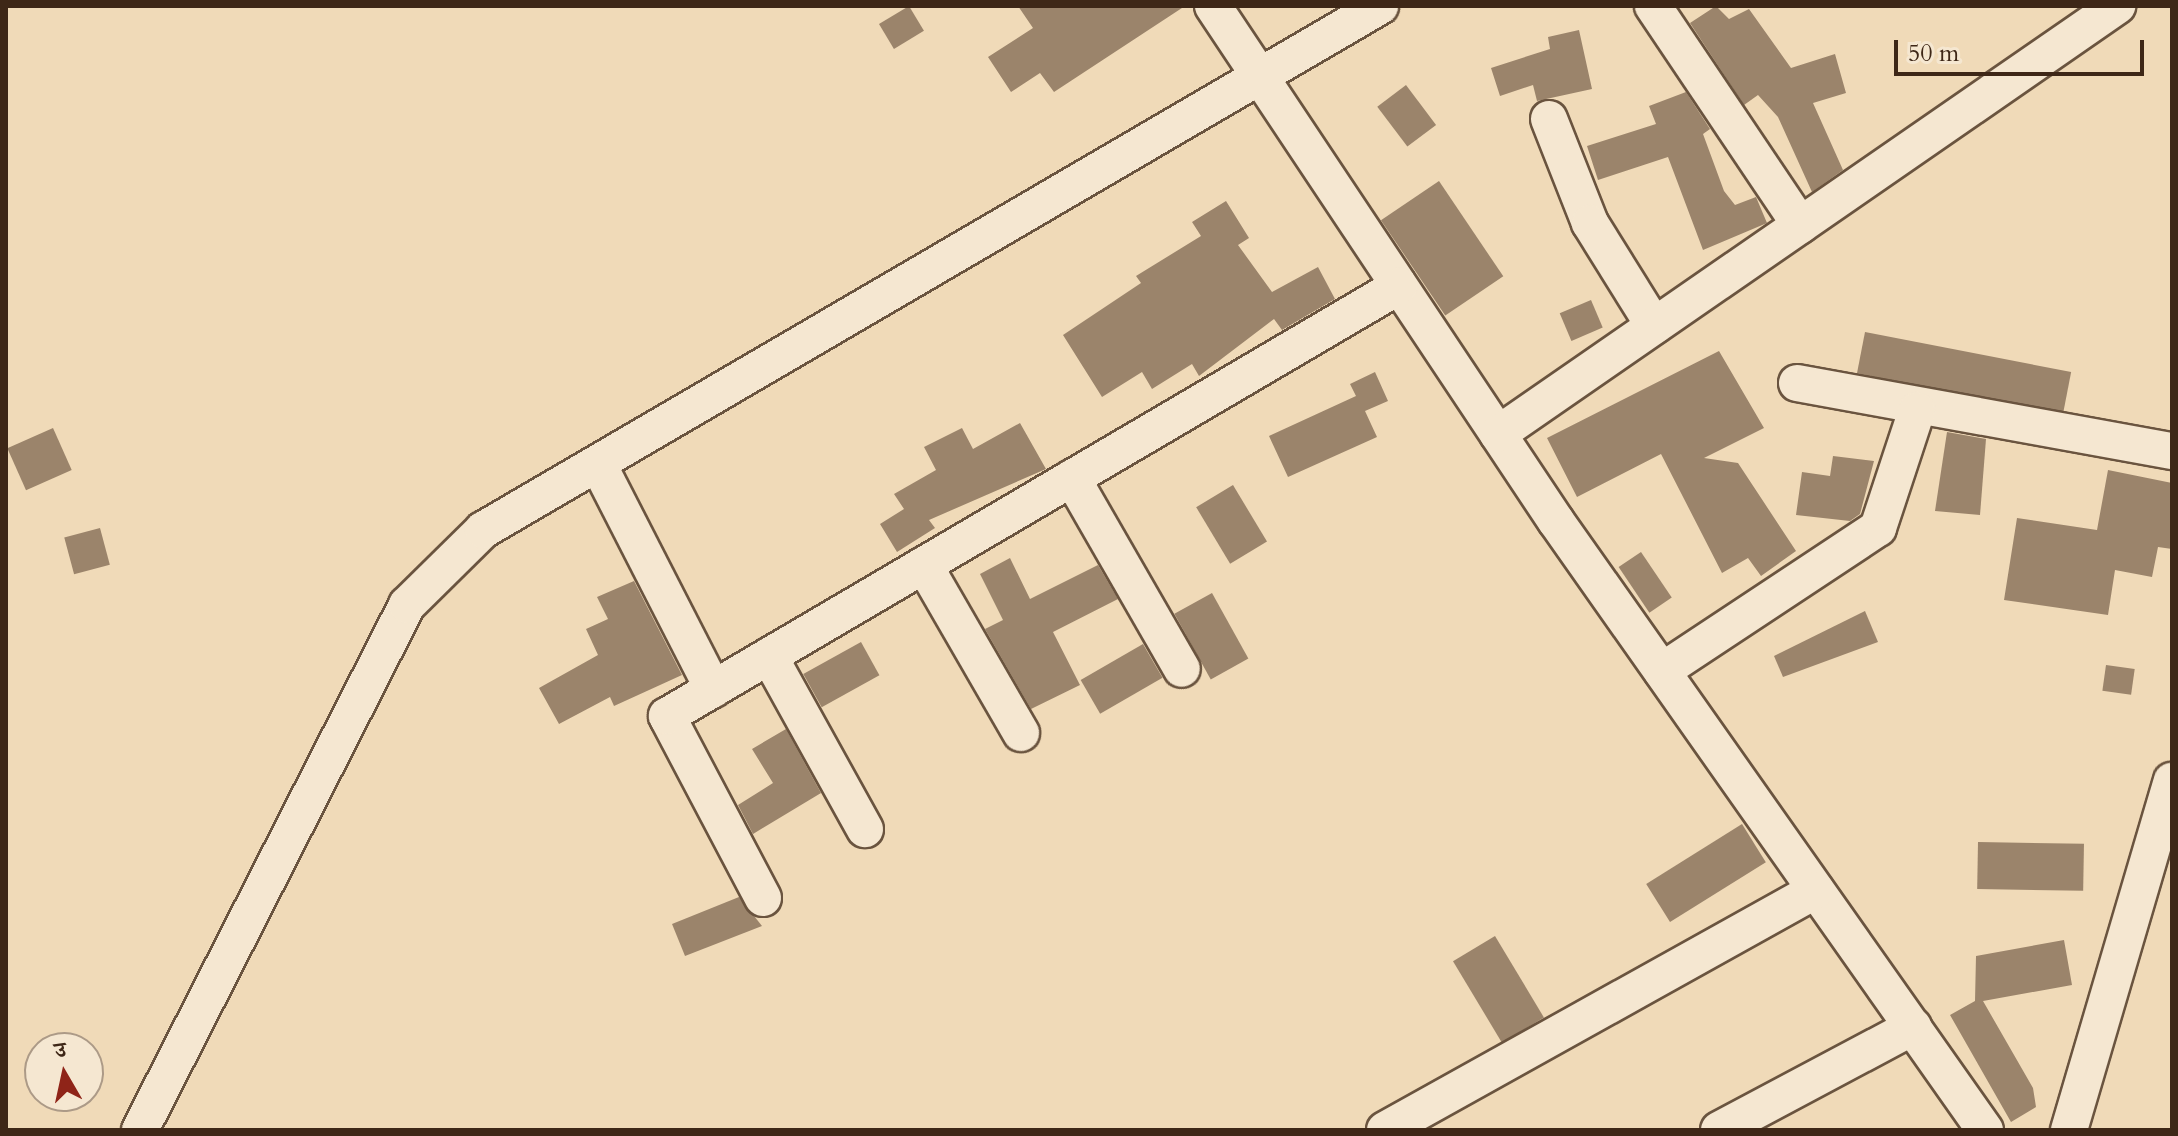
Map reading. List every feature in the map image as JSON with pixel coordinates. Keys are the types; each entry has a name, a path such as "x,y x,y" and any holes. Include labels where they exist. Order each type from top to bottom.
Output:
{"street":[{"path":"1213,6 1498,434 1985,1130"},
{"path":"140,1130 407,605 483,530 1262,80 1380,6"},
{"path":"1653,6 1800,225"},
{"path":"1498,434 2117,6"},
{"path":"1549,119 1578,199 1654,326"},
{"path":"763,898 667,716 1399,286"},
{"path":"1797,383 1917,410 2172,451"},
{"path":"1662,671 1878,528 1917,410"},
{"path":"598,464 713,689"},
{"path":"1072,478 1182,669"},
{"path":"924,565 1021,733"},
{"path":"769,656 865,829"},
{"path":"2069,1130 2172,781"},
{"path":"1385,1130 1816,890"},
{"path":"1719,1130 1913,1027"}],"building":[{"path":"909,6 924,31 894,49 879,24"},
{"path":"1018,6 1185,6 1054,92 1040,73 1011,92 988,57 1033,28"},
{"path":"1716,6 1729,19 1749,9 1791,68 1835,54 1846,93 1813,103 1843,170 1812,192 1778,117 1758,95 1744,105 1690,23"},
{"path":"1579,30 1592,89 1537,101 1533,85 1500,96 1491,68 1550,49 1548,37"},
{"path":"1406,85 1436,125 1407,147 1377,107"},
{"path":"1686,92 1710,129 1703,134 1724,191 1735,205 1756,197 1767,223 1703,250 1668,157 1598,180 1587,146 1656,124 1649,106"},
{"path":"1439,181 1503,276 1445,315 1381,220"},
{"path":"1226,201 1249,238 1238,245 1272,292 1318,267 1335,299 1282,330 1274,319 1199,376 1192,364 1152,389 1142,372 1102,397 1063,335 1141,283 1136,276 1201,236 1192,222"},
{"path":"1591,300 1603,328 1571,341 1560,313"},
{"path":"1865,332 2071,372 2063,413 1857,373"},
{"path":"1719,351 1764,428 1704,458 1738,463 1796,551 1761,576 1748,558 1722,573 1661,454 1577,497 1547,438"},
{"path":"1375,372 1388,401 1365,411 1377,437 1288,477 1269,436 1356,396 1350,384"},
{"path":"1020,423 1046,469 929,520 935,528 897,552 880,524 904,509 894,494 936,470 924,447 962,428 973,449"},
{"path":"53,428 72,470 26,490 7,448"},
{"path":"1947,432 1986,439 1980,515 1935,511"},
{"path":"1833,456 1874,461 1860,514 1850,521 1796,515 1802,472 1830,476"},
{"path":"2108,470 2172,483 2172,549 2158,547 2152,577 2115,570 2108,615 2004,600 2017,518 2097,530"},
{"path":"1233,485 1267,542 1230,564 1196,507"},
{"path":"100,528 110,565 74,574 64,538"},
{"path":"1641,552 1672,598 1649,613 1619,567"},
{"path":"1010,558 1030,599 1098,565 1118,599 1053,632 1080,685 1031,709 985,629 1003,620 980,574"},
{"path":"634,581 682,675 614,706 610,697 559,724 539,688 598,655 586,629 608,619 597,597"},
{"path":"1212,593 1248,659 1211,679 1174,614"},
{"path":"1865,611 1878,642 1783,677 1774,656"},
{"path":"861,642 879,675 822,707 803,674"},
{"path":"1143,644 1162,678 1100,714 1081,680"},
{"path":"2106,665 2135,669 2131,695 2102,691"},
{"path":"786,729 821,793 753,834 738,805 773,783 752,749"},
{"path":"1742,824 1766,862 1670,922 1646,884"},
{"path":"1978,842 2084,844 2083,891 1977,889"},
{"path":"739,897 762,926 685,956 672,924"},
{"path":"1495,936 1544,1017 1502,1043 1453,961"},
{"path":"2064,940 2072,985 1983,1001 2033,1088 2036,1107 2011,1122 1950,1015 1975,1001 1976,956"}]}
